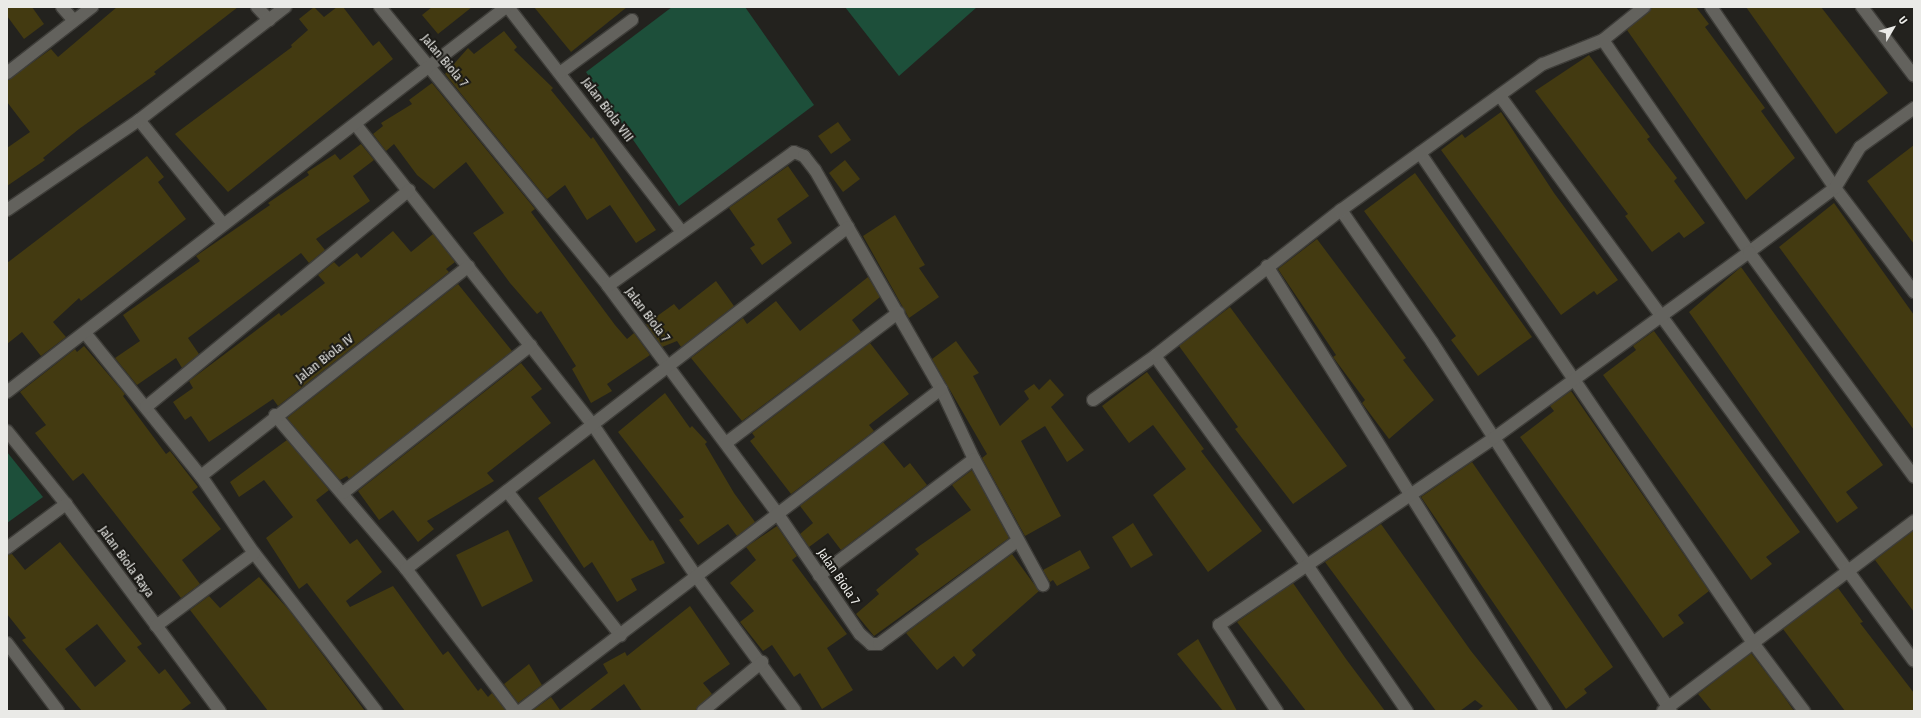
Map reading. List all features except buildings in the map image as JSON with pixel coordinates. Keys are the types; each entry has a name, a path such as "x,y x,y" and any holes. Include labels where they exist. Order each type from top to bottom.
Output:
{"street":[{"path":"62,7 74,22"},
{"path":"7,73 92,7"},
{"path":"257,7 269,20"},
{"path":"7,210 139,120 285,7"},
{"name":"Jalan Biola 7","path":"380,7 431,67 608,286 777,513 860,634 871,644 879,644 1017,540"},
{"path":"7,392 85,333 223,224 356,125 507,7"},
{"name":"Jalan Biola VIII","path":"507,7 561,72 681,231"},
{"path":"1093,400 1155,356 1268,266 1342,210 1543,64 1603,40 1644,7"},
{"path":"1711,7 1835,188 1914,292"},
{"path":"1862,7 1914,76"},
{"path":"561,72 632,20"},
{"path":"1603,40 1749,252 1914,477"},
{"path":"1500,96 1914,661"},
{"path":"1277,711 1219,625 1494,438 1749,252 1835,188 1860,147 1914,108"},
{"path":"139,120 223,224"},
{"path":"356,125 409,190 593,425 696,576 762,662 796,711"},
{"path":"608,286 681,231 794,152 804,156 815,170 941,389 974,459 1043,585"},
{"path":"1420,153 1753,643 1804,711"},
{"path":"146,407 409,190"},
{"path":"1342,210 1494,438 1667,710 1914,521"},
{"path":"406,569 848,227"},
{"name":"Jalan Biola IV","path":"200,476 275,415 469,266"},
{"path":"1268,266 1546,711"},
{"path":"726,443 898,313"},
{"path":"85,333 200,476 254,553 376,711"},
{"path":"343,493 531,346"},
{"path":"1155,356 1307,565 1407,711"},
{"path":"520,711 621,636 777,513 941,389"},
{"path":"275,415 343,493 406,569 516,711"},
{"name":"Jalan Biola Raya","path":"7,432 66,504 217,710"},
{"path":"819,576 974,459"},
{"path":"507,490 621,636"},
{"path":"7,548 66,504"},
{"path":"156,626 254,553"},
{"path":"7,643 58,711"},
{"path":"703,711 762,662"}],"green space":[{"path":"672,7 745,7 814,105 679,206 586,72"},
{"path":"845,7 977,7 899,76"},
{"path":"7,452 43,497 7,523"}]}
